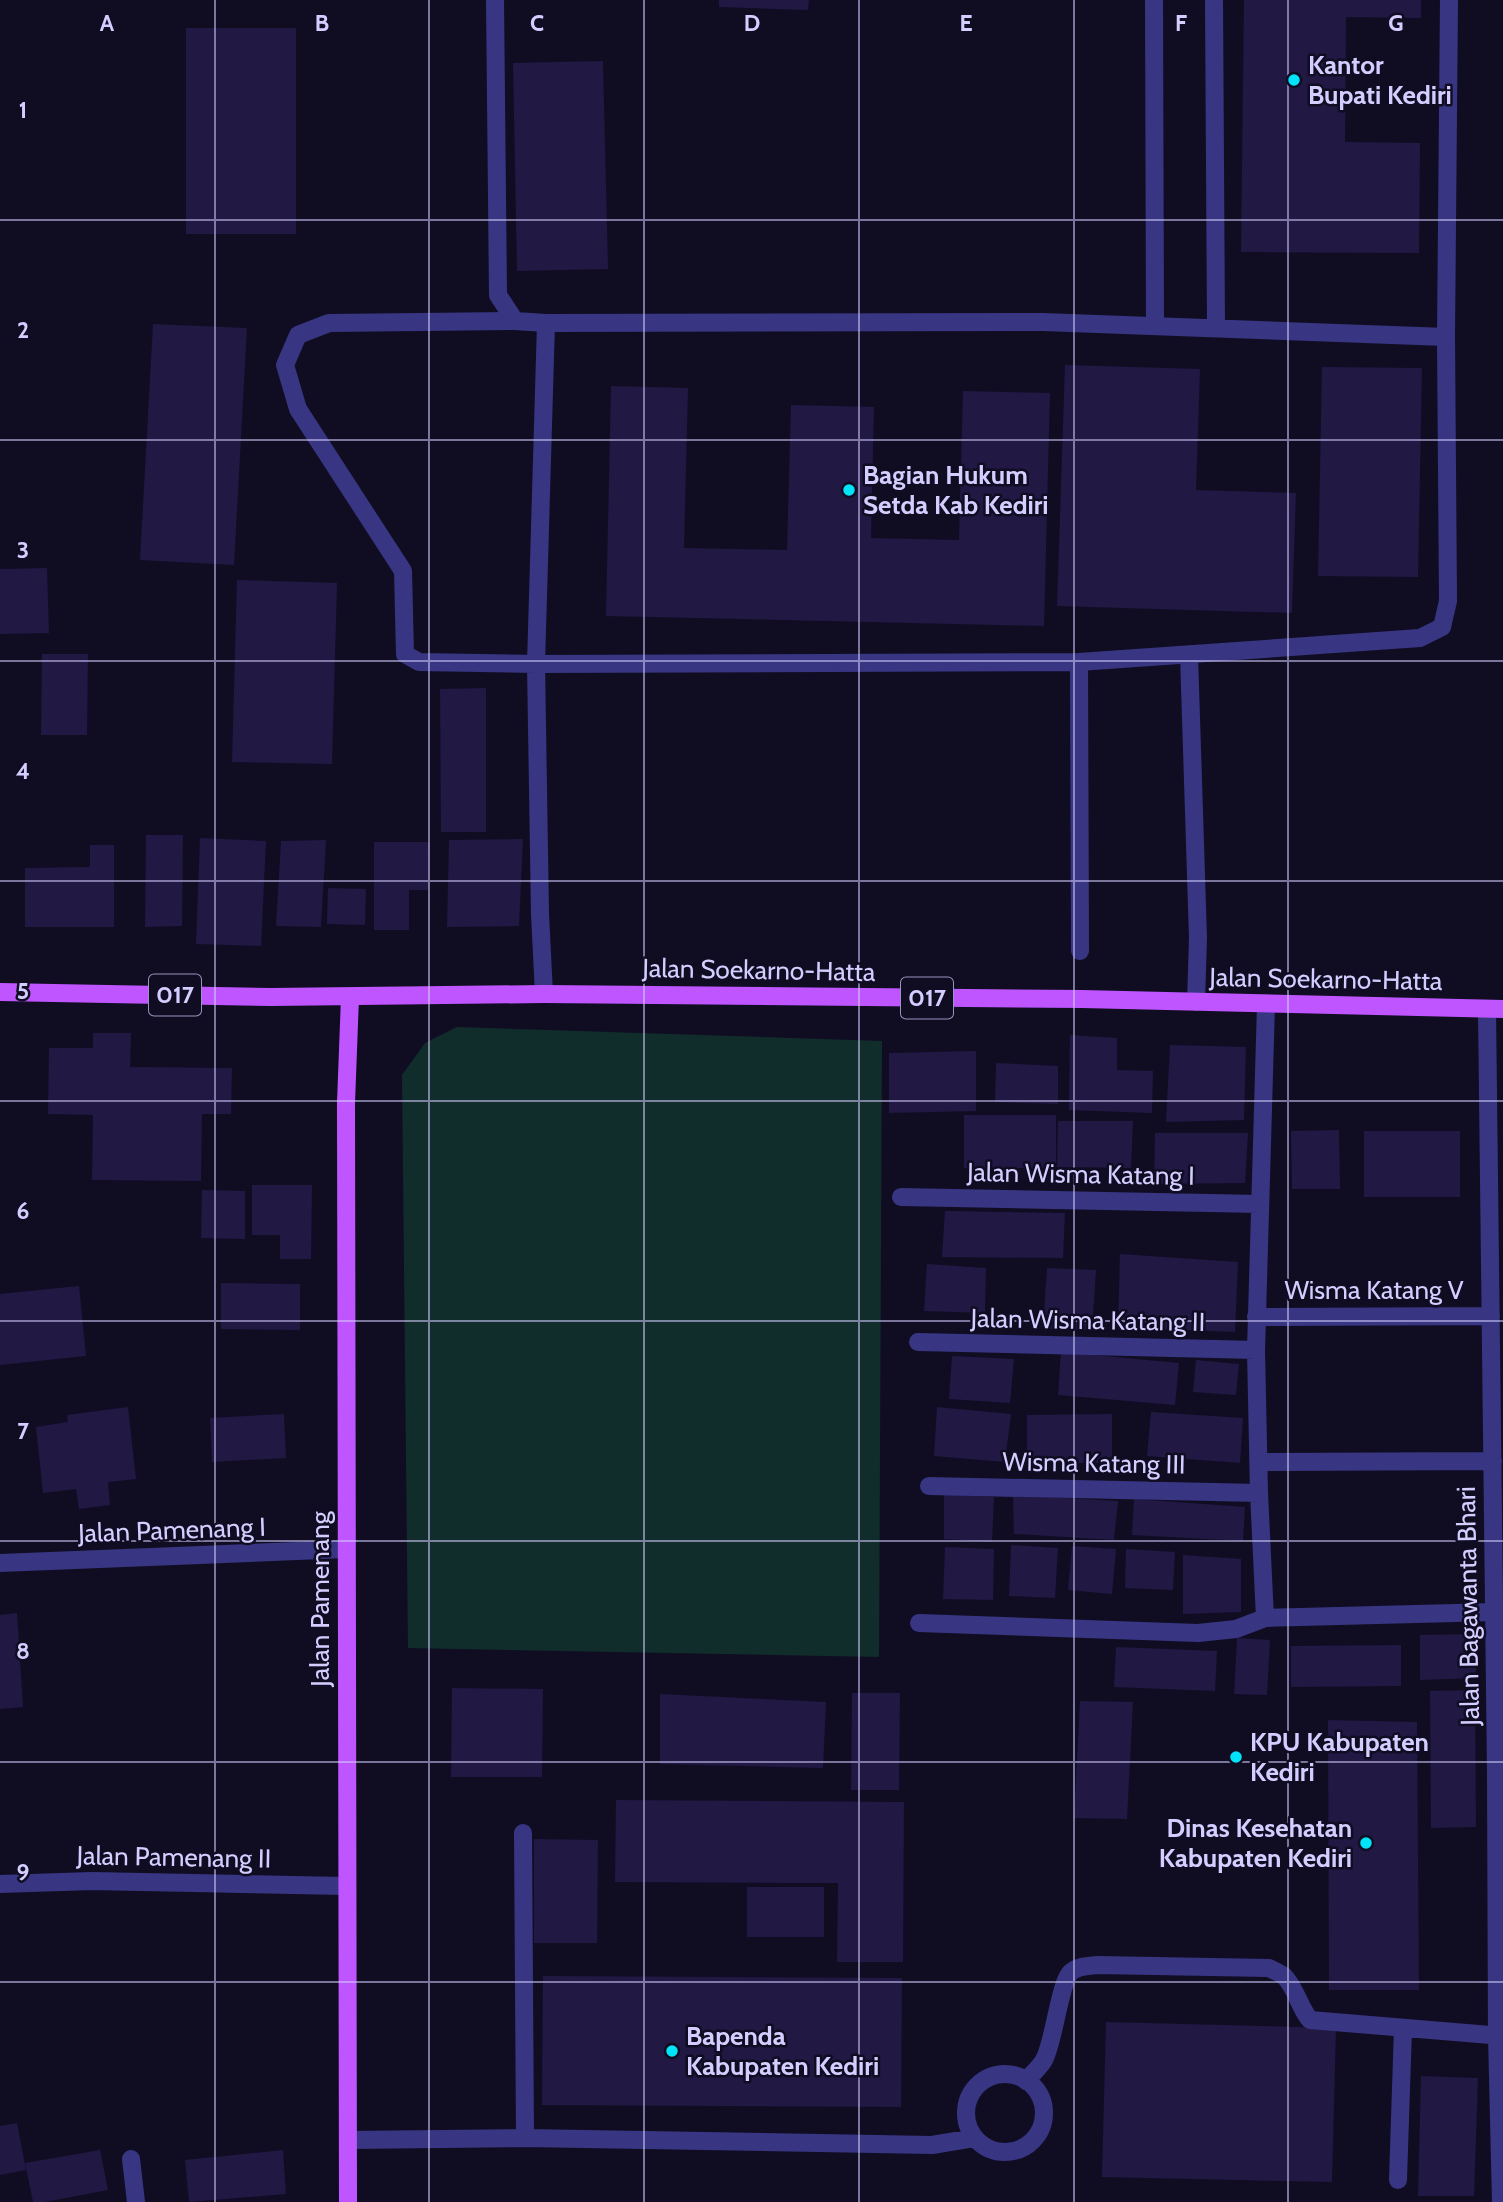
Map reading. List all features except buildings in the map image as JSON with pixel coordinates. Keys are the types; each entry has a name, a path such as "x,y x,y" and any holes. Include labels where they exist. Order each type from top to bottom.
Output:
{"main road":[{"name":"017","path":"0,992 350,997"},
{"name":"Jalan Soekarno-Hatta","path":"350,997 544,994 1196,1002 1495,1009"},
{"name":"Jalan Pamenang","path":"348,2202 346,1102 350,997"}],"street":[{"path":"495,0 498,296 515,321"},
{"path":"1154,0 1155,326"},
{"path":"1214,0 1216,328"},
{"path":"1446,337 1043,322 329,323 298,335 285,365 298,409 403,571 405,654 419,662 1079,662 1420,638 1442,627 1448,601 1446,337 1449,0"},
{"path":"544,994 536,664 545,323"},
{"path":"1189,655 1198,938 1196,1002"},
{"path":"1079,662 1080,951"},
{"path":"1265,1618 1259,1493 1256,1317 1266,1004"},
{"name":"Jalan Bagawanta Bhari","path":"1495,1009 1491,1316 1494,1612 1500,1773 1501,2202"},
{"name":"Jalan Wisma Katang I","path":"901,1198 1260,1204"},
{"name":"Wisma Katang V","path":"1256,1317 1491,1316"},
{"name":"Jalan Wisma Katang II","path":"918,1342 1256,1350"},
{"path":"1259,1462 1493,1461"},
{"name":"Wisma Katang III","path":"929,1486 1259,1493"},
{"name":"Jalan Pamenang I","path":"0,1563 346,1549"},
{"path":"919,1623 1198,1633 1236,1629 1265,1618 1494,1612"},
{"path":"523,1833 525,2138"},
{"name":"Jalan Pamenang II","path":"0,1884 92,1881 346,1886"},
{"path":"1026,2081 1044,2060 1065,1980 1071,1971 1087,1967 1269,1968 1284,1976 1298,1998 1302,2011 1310,2020 1500,2036"},
{"path":"1398,2180 1403,2028"},
{"path":"1004,2074 1026,2081 1034,2087 1039,2096 1044,2115 1038,2133 1032,2141 1015,2151 986,2148 974,2138 967,2124 966,2109 972,2093 989,2078 1004,2074"},
{"path":"349,2140 525,2138 932,2145 974,2138"},
{"path":"131,2159 136,2202"}],"green space":[{"path":"457,1027 882,1041 879,1657 408,1648 402,1075 425,1043"}],"place":[{"name":"Kantor Bupati Kediri","path":"1294,80"},
{"name":"Bagian Hukum Setda Kab Kediri","path":"849,490"},
{"name":"KPU Kabupaten Kediri","path":"1236,1757"},
{"name":"Dinas Kesehatan Kabupaten Kediri","path":"1366,1843"},
{"name":"Bapenda Kabupaten Kediri","path":"672,2051"}]}
